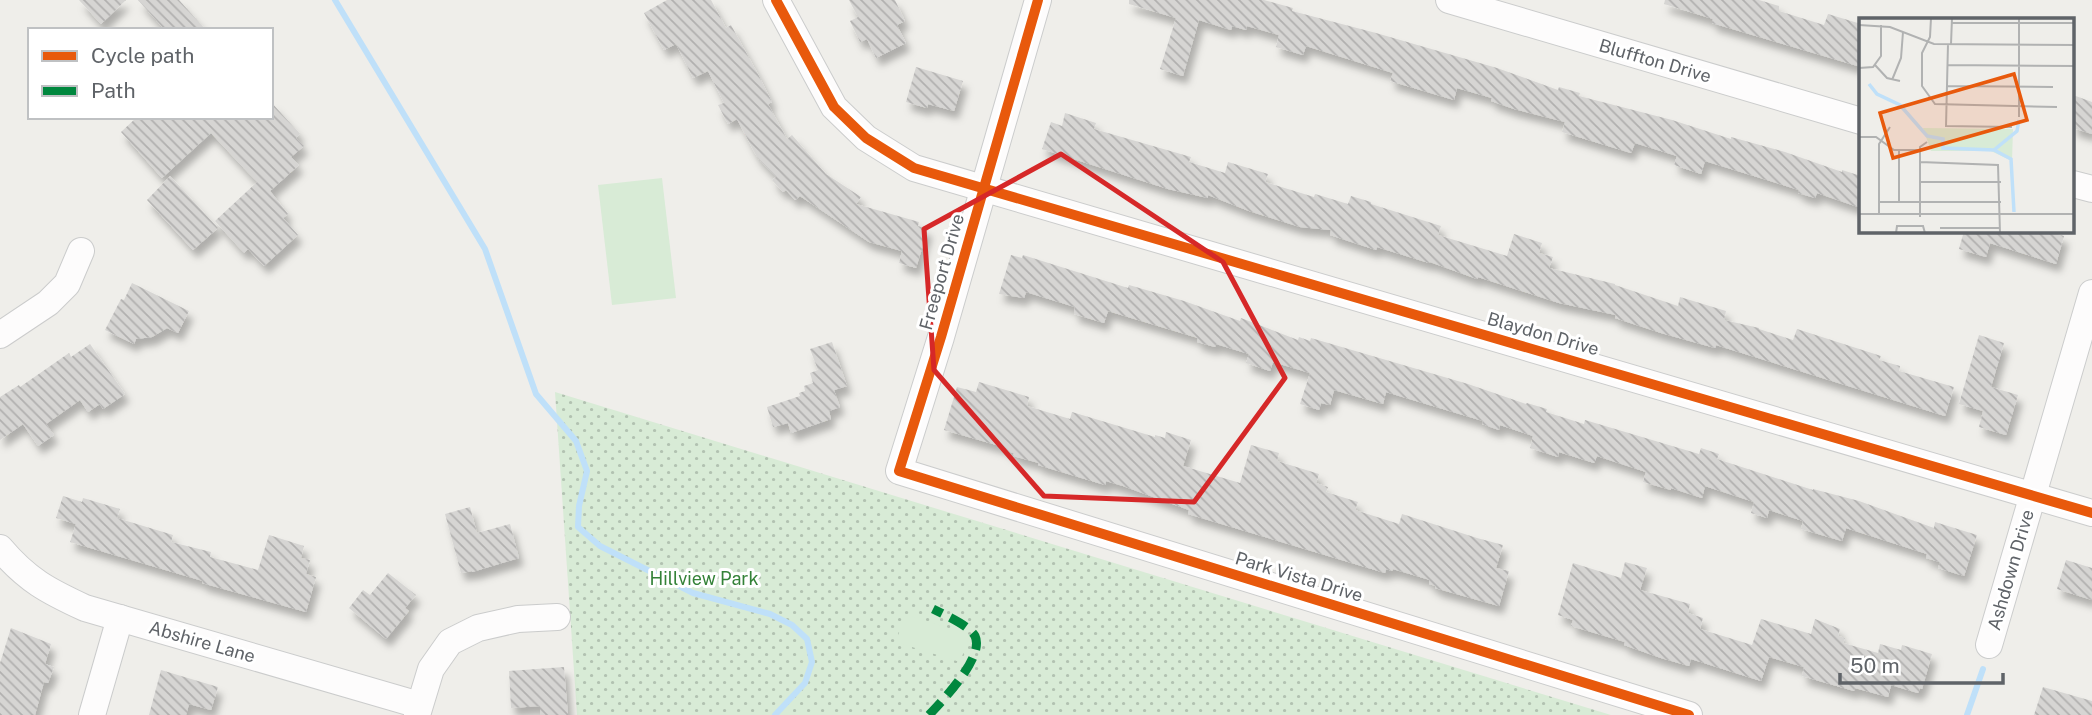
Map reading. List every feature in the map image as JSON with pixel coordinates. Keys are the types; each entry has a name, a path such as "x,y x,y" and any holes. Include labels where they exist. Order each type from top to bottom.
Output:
{"street":[{"name":"Blaydon Drive","path":"776,0 834,107 866,138 914,168 2092,513"},
{"name":"Freeport Drive","path":"900,471 1038,0"},
{"name":"Bluffton Drive","path":"1449,0 1859,120"},
{"path":"2074,184 2092,189"},
{"path":"0,335 48,303 67,284 81,251"},
{"name":"Ashdown Drive","path":"1989,645 2092,293"},
{"name":"Park Vista Drive","path":"900,471 1689,715"},
{"name":"Abshire Lane","path":"0,548 24,574 47,590 85,608 418,710"},
{"path":"418,710 432,669 450,642 478,628 518,619 557,617"},
{"path":"92,715 120,618"}],"highlighted area":[{"path":"1061,154 1223,262 1285,378 1194,502 1044,496 934,370 924,229"}],"green space":[{"path":"662,178 676,298 612,305 598,185"},
{"name":"Hillview Park","path":"555,392 1611,715 577,715"},
{"path":"905,614 970,635 960,662 896,642"}],"building":[{"path":"79,0 126,0 101,24"},
{"path":"138,0 179,0 204,28 163,28"},
{"path":"667,0 711,0 726,28 731,25 759,76 772,102 768,104 787,139 792,135 826,174 861,197 856,204 919,222 918,226 928,229 916,268 899,263 902,251 869,242 800,196 795,200 786,190 783,192 772,180 776,177 757,157 737,119 728,124 718,105 724,103 708,71 693,78 676,44 664,50 644,13"},
{"path":"849,0 895,0 905,21 897,25 906,43 876,58 867,39 860,42 850,21 858,17"},
{"path":"1129,0 1264,0 1293,8 1292,11 1497,68 1558,90 1559,87 1580,93 1579,96 1785,152 1859,175 1859,207 1817,193 1815,198 1798,193 1799,190 1705,161 1701,174 1674,165 1677,156 1635,143 1631,153 1562,132 1565,122 1514,109 1491,101 1492,98 1457,88 1454,100 1390,81 1393,73 1306,46 1303,55 1276,47 1279,35 1247,26 1246,30 1232,26 1231,30 1199,20 1183,76 1160,69 1176,18 1129,4"},
{"path":"1665,0 1759,0 1779,6 1779,11 1824,25 1828,14 1859,23 1859,66 1712,23 1713,19 1664,4"},
{"path":"916,67 963,81 954,111 906,102"},
{"path":"2074,95 2092,102 2092,134 2074,128"},
{"path":"273,104 300,134 296,138 304,146 291,157 299,165 270,191 288,214 283,218 298,235 264,266 248,249 244,253 215,221 257,182 211,133 162,178 121,132 135,119 273,119"},
{"path":"1065,113 1096,123 1094,129 1191,157 1189,162 1225,173 1228,162 1268,174 1265,182 1314,197 1315,194 1348,204 1351,196 1371,202 1441,226 1438,235 1507,256 1514,234 1542,243 1539,253 1553,257 1549,268 1615,284 1678,306 1680,297 1726,311 1724,320 1793,340 1797,329 1881,356 1879,360 1900,366 1899,371 1954,387 1945,416 1716,345 1715,348 1661,333 1615,318 1616,315 1559,303 1430,262 1377,247 1376,250 1330,235 1331,230 1300,227 1208,195 1208,198 1168,189 1042,149 1051,122 1062,126"},
{"path":"170,176 218,228 193,250 147,200"},
{"path":"1963,233 2054,233 2064,236 2056,264 1990,243 1986,257 1959,249"},
{"path":"1011,255 1022,258 1023,255 1128,288 1129,285 1184,301 1240,321 1241,318 1298,340 1299,337 1310,341 1311,338 1468,384 1547,409 1546,412 1584,424 1585,420 1699,454 1701,448 1719,454 1717,459 1813,490 1859,501 1934,528 1935,522 1977,535 1964,576 1938,568 1940,562 1926,558 1927,554 1846,528 1842,541 1801,529 1803,521 1769,510 1767,518 1751,513 1754,502 1705,486 1702,498 1643,482 1646,472 1597,456 1594,463 1559,452 1558,457 1530,448 1533,436 1500,425 1499,430 1482,424 1483,421 1386,392 1383,404 1334,390 1330,405 1321,403 1319,410 1300,404 1310,373 1273,362 1270,371 1246,363 1249,354 1216,344 1215,347 1197,342 1198,338 1108,311 1104,323 1074,314 1075,307 1026,292 1024,298 999,294"},
{"path":"132,283 189,311 178,333 167,328 152,337 136,339 134,344 105,330"},
{"path":"1979,335 2004,343 1991,387 2018,395 2006,435 1979,427 1983,411 1959,404"},
{"path":"832,342 847,386 834,390 840,407 829,411 831,419 791,433 788,423 773,427 767,407 800,396 799,393 805,391 804,386 813,383 810,373 818,370 810,349"},
{"path":"90,344 125,394 103,409 100,404 88,412 80,400 46,424 54,435 38,446 23,424 0,440 0,397 19,385 20,387 69,353 71,357"},
{"path":"979,382 1029,397 1027,406 1070,419 1072,412 1155,437 1165,438 1166,432 1191,440 1183,466 1240,483 1251,445 1279,453 1277,461 1319,474 1316,483 1328,487 1326,492 1358,502 1355,510 1399,524 1402,514 1503,545 1496,568 1509,571 1499,606 1435,588 1436,586 1429,584 1430,580 1393,569 1386,569 1385,573 1188,514 1189,510 1123,486 1106,481 1105,485 1038,465 1039,463 1013,456 1014,453 1006,451 1007,448 944,430 957,387 976,392"},
{"path":"63,496 82,502 83,498 120,509 117,518 173,535 171,542 211,552 210,557 258,570 269,535 304,546 301,558 310,560 306,574 316,577 306,612 70,542 76,524 56,518"},
{"path":"470,507 477,533 510,524 519,558 461,573 445,514"},
{"path":"2066,560 2092,568 2092,600 2057,589"},
{"path":"1625,562 1647,568 1640,590 1690,604 1688,613 1703,618 1700,629 1752,645 1761,619 1811,634 1815,619 1840,629 1838,636 1845,638 1843,643 1878,653 1880,644 1901,650 1902,645 1932,654 1922,689 1920,688 1918,693 1891,685 1888,697 1855,688 1854,691 1802,676 1804,667 1769,657 1761,681 1691,659 1689,666 1661,658 1624,645 1625,642 1571,626 1573,620 1558,615 1573,563 1621,578"},
{"path":"388,573 416,595 405,608 409,611 386,639 349,608 363,590 370,595"},
{"path":"11,628 51,644 45,664 54,667 48,683 44,682 35,715 0,715 0,663"},
{"path":"564,667 568,715 540,715 540,706 511,708 509,671"},
{"path":"161,670 218,687 211,710 189,704 186,715 149,715"},
{"path":"2043,687 2092,701 2092,715 2034,715"}],"waterway":[{"path":"335,0 485,249 536,394 576,441 587,471 579,506 578,527 600,546 693,593 770,614 792,625 807,639 812,662 805,683 775,715"},
{"path":"1967,715 1983,669"}],"marked path":[{"path":"929,715 961,678 974,655 976,645 975,636 968,628 933,609"}],"cycle path":[{"path":"776,0 834,107 866,138 914,168 2092,513"},
{"path":"1038,0 941,337 899,471 1689,715"}]}
